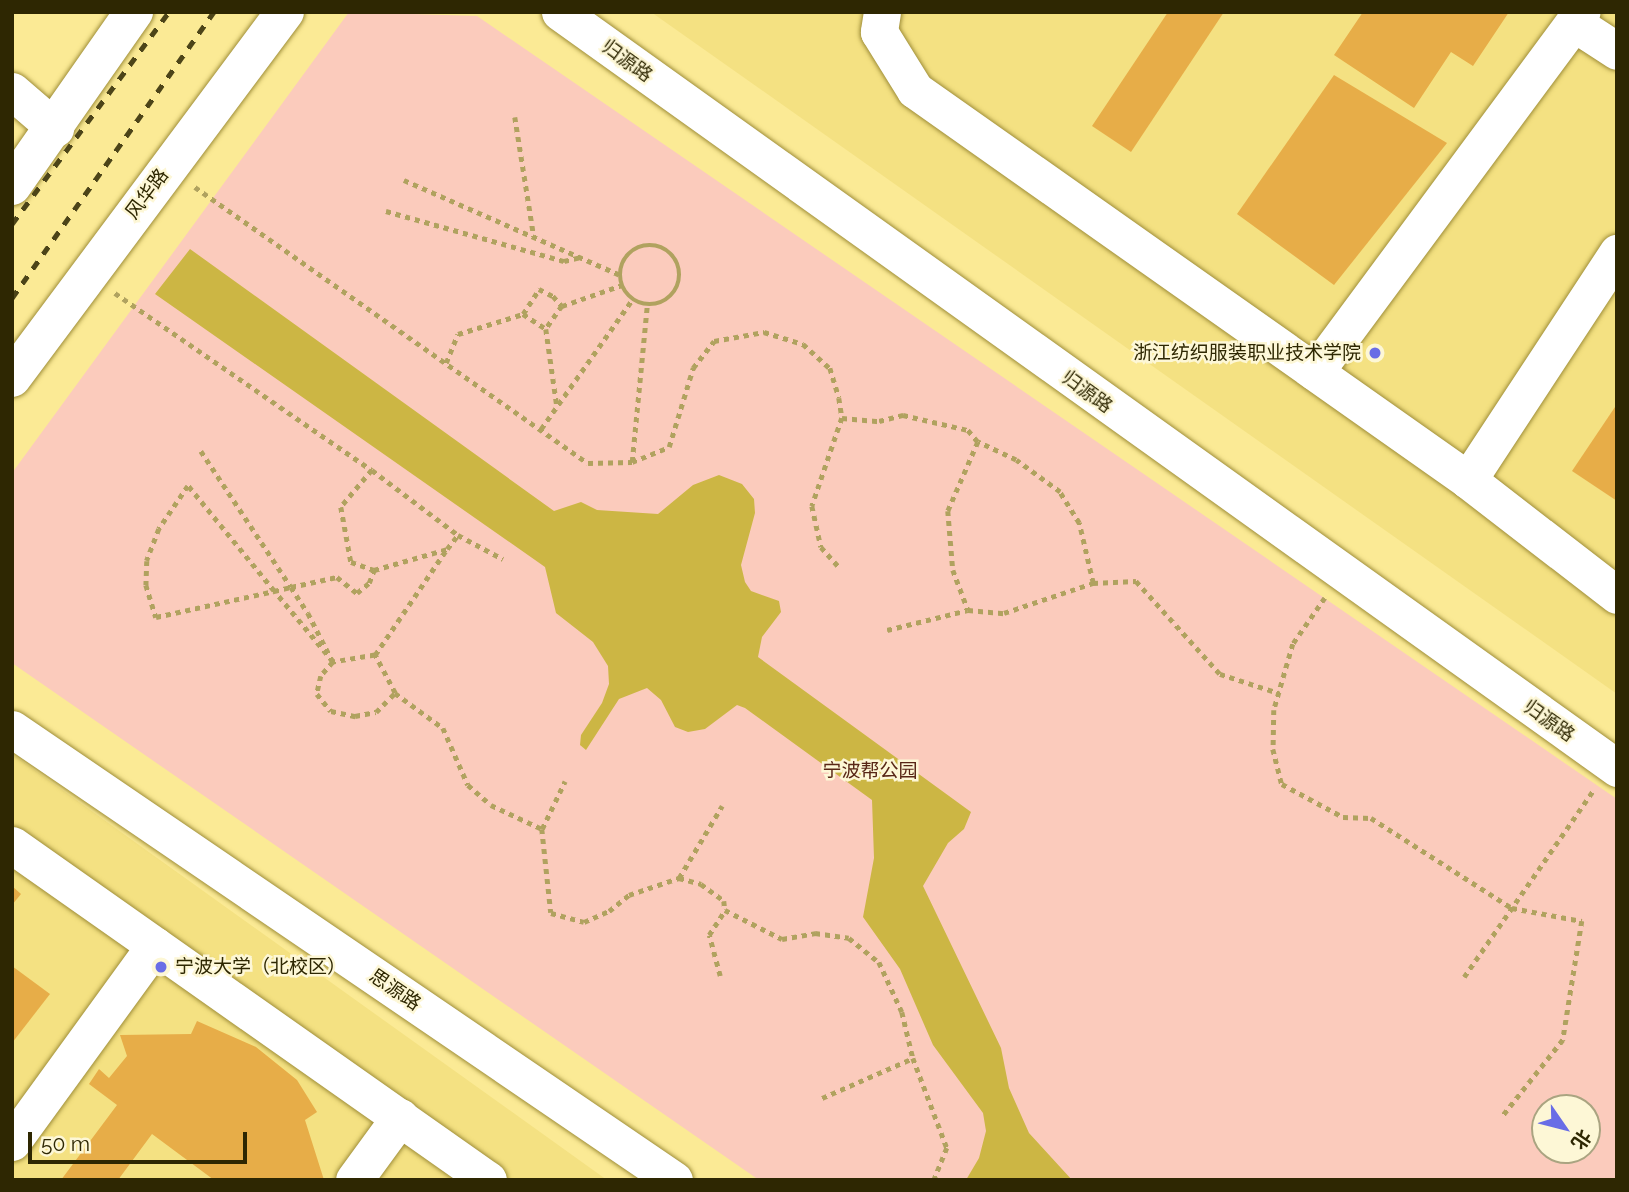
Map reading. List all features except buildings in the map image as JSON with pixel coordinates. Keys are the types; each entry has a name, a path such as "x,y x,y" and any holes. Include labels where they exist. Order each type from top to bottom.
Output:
{"main road":[{"path":"12,186 134,12"},
{"name":"风华路","path":"12,378 285,12"}],"street":[{"name":"归源路","path":"560,12 1342,575 1614,766"},
{"path":"881,12 878,32 915,90 1468,480 1617,595"},
{"path":"1315,372 1577,17 1617,51"},
{"path":"12,90 55,128"},
{"path":"1468,480 1617,253"},
{"name":"思源路","path":"12,729 674,1180"},
{"path":"12,845 488,1180"},
{"path":"12,1142 155,945"},
{"path":"354,1180 400,1117"}],"path":[{"path":"515,117 534,237"},
{"path":"167,167 588,463 632,462 669,447 693,368 714,341 746,333 764,332 803,344 830,368 842,418 812,506 821,547 839,567"},
{"path":"404,180 620,275"},
{"path":"386,211 564,261 582,257"},
{"path":"655,244 671,252 681,274 678,289 662,303 647,305 632,300 622,285 620,275 625,258 638,246 655,244"},
{"path":"88,274 372,470 458,536 503,559"},
{"path":"557,406 546,328 562,306 622,285"},
{"path":"446,363 458,334 523,314 539,289 562,306"},
{"path":"541,429 632,300"},
{"path":"632,462 629,452 647,305"},
{"path":"523,314 546,328"},
{"path":"842,418 879,421 903,415 968,430 978,442 1016,460 1060,492 1079,523 1093,583"},
{"path":"968,610 953,570 948,511 978,442"},
{"path":"201,451 291,587 333,662"},
{"path":"372,470 341,508 351,562 374,570 447,550"},
{"path":"333,662 274,590 222,528 188,486 159,529 147,561 146,585 156,617 274,590 337,577 357,593 369,583 374,570"},
{"path":"395,693 376,712 355,716 331,711 317,694 321,676 333,662 375,656 458,536"},
{"path":"1342,575 1293,644 1279,692 1273,749 1282,784 1343,817 1371,818 1511,908 1582,921 1563,1040 1502,1117"},
{"path":"887,630 968,610 1004,613 1093,583 1136,581 1220,674 1279,692"},
{"path":"375,656 395,693 443,728 468,785 491,805 542,830"},
{"path":"1464,977 1614,766"},
{"path":"565,781 542,830 551,913 584,922 609,911 629,895 679,878 701,884 723,901 725,910 709,935 720,976"},
{"path":"679,878 722,806"},
{"path":"725,910 782,939 815,933 849,938 879,962 902,1012 913,1058 947,1148 934,1180"},
{"path":"822,1098 913,1058"}],"shaded area":[{"name":"浙江纺织服装职业技术学院","path":"651,12 1617,12 1617,694"},
{"path":"190,249 554,511 581,502 597,510 658,514 693,485 719,475 742,484 754,499 755,513 741,565 745,582 751,591 779,601 781,612 762,637 758,657 971,812 964,829 948,843 923,886 1001,1048 1009,1088 1029,1133 1072,1180 966,1180 979,1158 986,1131 983,1113 933,1045 900,969 863,917 874,858 872,800 745,708 737,705 705,729 688,732 675,727 661,700 647,688 619,699 586,750 580,745 581,735 602,703 609,684 608,666 593,642 556,613 545,567 155,294"},
{"name":"宁波大学（北校区）","path":"12,754 607,1180 12,1180"}],"green space":[{"name":"宁波帮公园","path":"349,12 477,16 1617,799 1617,1180 759,1180 12,663 12,473"}],"railway":[{"path":"12,224 169,12"},
{"path":"12,298 214,12"}],"place":[{"name":"浙江纺织服装职业技术学院","path":"1375,353"},
{"name":"宁波大学（北校区）","path":"161,967"}]}
